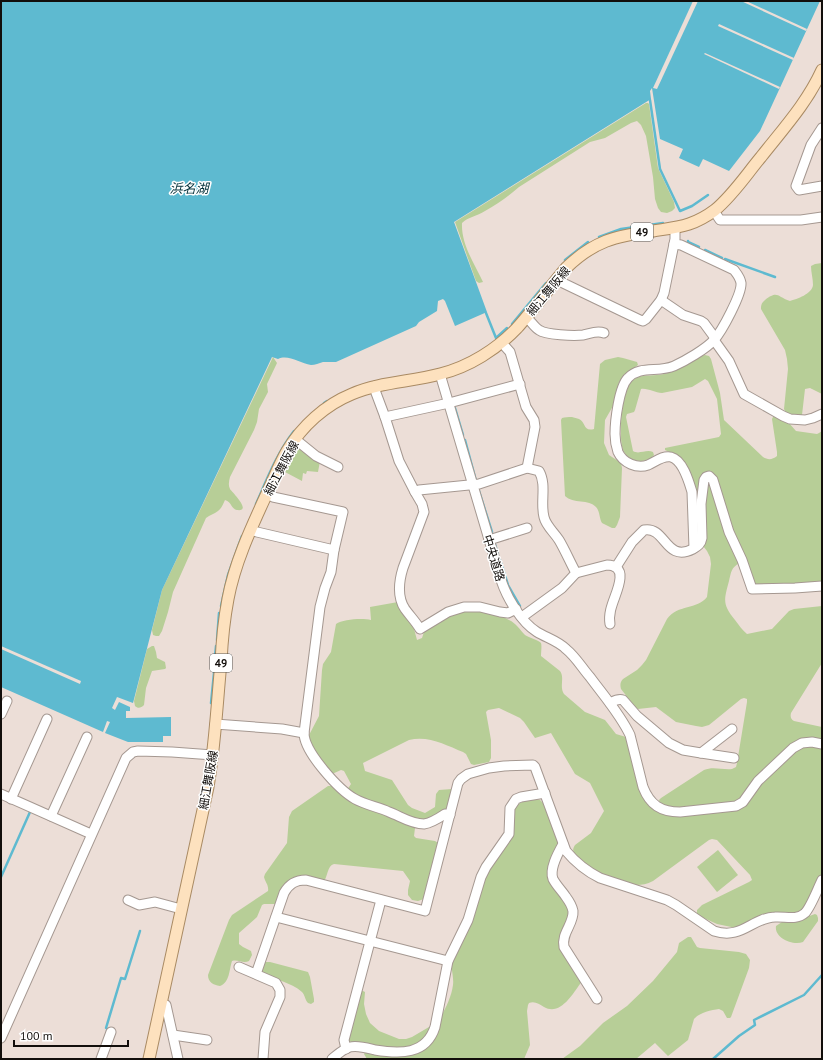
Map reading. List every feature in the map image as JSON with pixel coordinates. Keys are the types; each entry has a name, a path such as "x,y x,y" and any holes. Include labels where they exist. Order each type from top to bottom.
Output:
{"main road":[{"name":"細江舞阪線","path":"149,1059 207,790 213,755 224,623 230,589 237,564 251,530 282,460 295,440 311,422 329,407 361,390 440,374 453,370 487,353 517,328 558,278 574,261 591,248 622,235 675,228 697,222 714,211 738,185 802,106 822,70"}],"street":[{"path":"821,130 811,145 796,186 798,190 822,186"},
{"path":"714,211 720,220 801,220 822,217"},
{"path":"558,278 563,283 643,321 661,300 664,293 674,244 675,228"},
{"path":"674,244 681,245 734,270 740,278 740,289 730,313 715,339 703,349 673,366 659,370 639,371 628,379 624,384 622,391 615,433 618,452 627,463 641,466 648,465 666,457 671,457 682,466 692,492 694,548"},
{"path":"661,300 684,315 704,323 729,361 744,394 790,419 805,420 822,414"},
{"path":"526,317 539,330 546,333 581,336 596,332 604,333"},
{"path":"501,342 510,352 526,408 533,417 535,424 527,468"},
{"name":"中央道路","path":"440,374 503,587 516,609 531,627 567,649 610,703 630,735 643,786 651,801 664,810 672,812 736,806 743,802 758,781 793,748 802,743 812,742 822,744"},
{"path":"385,417 449,403 520,384"},
{"path":"375,386 399,461 422,504 424,512 403,568 400,588 402,604 420,630 448,612 464,607 480,607 508,613 516,609"},
{"path":"295,440 316,456 338,467"},
{"path":"415,492 419,490 479,484 527,468 539,471 541,473 543,487 544,516 576,573"},
{"path":"616,567 632,542 647,529 659,534 670,548 678,552 683,552 699,546 702,542 701,504 704,480 709,476 712,480 729,532 742,560 752,589 822,586"},
{"path":"267,494 273,497 343,512 332,564 320,607 304,733 306,743 319,764 343,790 355,798 417,824 432,822 445,814 450,815"},
{"path":"489,540 527,528"},
{"path":"251,530 334,550"},
{"path":"522,617 558,591 576,573 612,565 619,570 620,578 610,611 610,624"},
{"path":"610,703 621,698 637,716 669,743 683,750 734,758"},
{"path":"1,714 7,701"},
{"path":"11,799 47,719"},
{"path":"216,724 287,730 304,733"},
{"path":"701,753 732,729"},
{"path":"51,816 87,737"},
{"path":"1,1038 126,758 133,752 138,751 213,755"},
{"path":"256,974 284,893 290,885 300,880 306,880 425,912 458,783 460,779 468,774 489,768 533,765 537,769 563,844 573,860 590,873 600,878 667,900 714,931 728,934 735,933 767,918 782,916 795,918 800,916 808,909 822,880"},
{"path":"339,1055 354,1046 387,1052 417,1049 429,1040 435,1027 448,961 468,920 481,877 486,867 509,834 510,808 516,799 545,792"},
{"path":"1,794 91,834"},
{"path":"563,844 556,858 552,872 554,880 569,902 573,911 563,942 597,999"},
{"path":"128,900 139,905 155,902 181,909"},
{"path":"339,1055 381,900"},
{"path":"276,917 448,961"},
{"path":"239,967 276,983 279,986 281,993 265,1032 264,1059"},
{"path":"161,1004 166,1005 178,1059"},
{"path":"101,1059 111,1032"},
{"path":"173,1035 208,1040"}],"green space":[{"path":"646,103 649,104 658,168 674,202 675,208 667,213 661,212 658,208 655,199 646,136 641,125 637,121 631,123 605,138 590,142 519,187 494,206 462,223 462,231 466,246 483,282 479,283 476,281 455,222"},
{"path":"822,263 822,394 810,388 805,389 802,415 800,417 786,413 784,409 788,369 785,350 761,309 761,306 765,300 773,295 778,295 790,301 810,291 813,285 811,266"},
{"path":"705,355 709,356 711,359 720,393 724,420 763,457 770,459 777,456 772,419 775,416 788,422 796,431 817,434 822,431 822,582 756,585 740,563 732,570 725,602 731,615 747,634 772,629 789,611 794,609 822,606 822,663 791,713 791,719 822,727 822,740 791,745 755,778 740,799 734,803 673,808 663,805 659,800 704,770 711,768 732,769 736,767 747,699 741,699 709,725 702,727 676,722 656,707 638,709 621,689 620,684 623,679 637,670 646,660 671,614 698,604 707,597 711,564 707,551 700,542 694,492 677,455 665,450 665,448 719,437 721,434 717,399 708,381 705,379 692,387 662,393 641,389 634,412 627,414 626,417 633,451 653,452 654,455 646,460 635,460 628,457 624,452 621,426 625,395 634,379 643,376 669,373"},
{"path":"273,357 277,363 267,384 268,392 259,409 254,430 229,480 230,489 240,501 243,508 241,510 237,510 225,500 219,510 206,518 173,592 162,631 159,636 153,635 152,630 162,590"},
{"path":"618,357 637,362 638,365 624,375 619,382 613,406 605,420 604,443 609,455 621,463 622,468 620,517 615,528 612,528 602,523 596,507 589,503 572,500 565,496 561,420 562,418 567,417 577,418 581,420 586,428 590,430 594,429 600,364 605,360"},
{"path":"300,446 320,461 318,472 307,471 306,474 303,473 302,481 285,472 294,453"},
{"path":"398,602 413,625 417,640 422,638 424,632 448,617 472,611 492,614 507,619 516,625 525,635 540,642 541,656 560,671 564,694 585,712 605,720 616,734 626,737 642,796 681,816 737,810 761,783 795,751 803,747 812,746 822,748 822,874 803,911 736,928 717,924 697,915 697,910 702,905 752,880 750,875 717,840 709,840 653,881 644,884 636,885 598,872 591,868 573,851 575,845 591,833 604,811 590,783 575,774 551,733 535,738 520,718 499,708 488,710 486,712 491,740 491,758 489,762 474,765 471,764 466,754 463,752 430,740 416,739 409,740 363,763 365,771 392,780 408,805 425,813 435,807 436,794 439,790 452,789 449,807 431,819 417,821 362,799 347,790 351,784 344,771 341,770 332,774 321,763 308,737 319,716 323,664 331,652 336,624 353,619 371,620 370,607"},
{"path":"154,646 157,658 165,662 166,668 152,671 146,688 144,705 138,708 135,706 134,701 147,649"},
{"path":"328,786 333,786 413,826 415,828 414,836 416,838 435,841 438,843 439,845 424,899 418,901 412,900 408,895 410,881 403,871 334,864 330,867 324,881 300,878 276,904 262,905 257,917 239,933 239,944 251,951 252,955 249,961 232,961 226,982 220,986 213,984 209,980 208,975 229,920 232,915 268,891 264,877 287,843 289,817 292,811"},
{"path":"535,799 540,800 543,803 558,843 550,872 570,911 561,937 582,981 573,994 560,1007 550,1009 539,1004 529,1003 527,1011 530,1045 524,1059 367,1059 364,1054 365,1052 418,1052 434,1029 451,994 453,982 452,963 480,889 515,808 521,802"},
{"path":"718,850 738,875 717,892 697,867"},
{"path":"815,914 817,915 818,921 803,942 794,943 785,940 776,930 776,926 782,922 801,919"},
{"path":"688,937 691,937 697,947 739,952 746,954 750,960 749,968 730,1018 727,1018 723,1011 719,1009 702,1013 694,1019 688,1040 668,1056 655,1043 636,1059 562,1059 580,1046 603,1023 627,1006 653,981 677,952 679,943"},
{"path":"264,962 270,962 308,972 314,1002 311,1004 308,1003 303,993 298,989 262,972 261,970"},
{"path":"360,991 365,992 364,1004 370,1023 379,1031 399,1039 406,1039 429,1027 431,1029 422,1042 408,1047 375,1047 349,1041 348,1039"}],"water":[{"name":"浜名湖","path":"1,1 820,1 760,131 729,171 703,159 699,167 679,158 683,149 660,139 652,88 650,91 651,99 454,222 487,312 455,326 443,299 438,301 437,311 419,322 416,326 336,362 323,362 311,365 290,358 278,359 272,357 162,590 133,703 117,697 112,708 115,710 119,702 130,707 130,711 126,711 126,718 171,717 171,736 163,736 163,742 128,742 105,733 110,722 107,721 103,732 1,687"}],"pier":[{"path":"693,1 698,1 657,89 653,88"},
{"path":"741,1 746,1 807,29 806,31"},
{"path":"719,24 794,58 793,60 718,26"},
{"path":"705,53 780,87 779,89 704,54"},
{"path":"1,646 81,681 80,684 1,649"}],"waterway":[{"path":"650,100 660,169 680,211 692,206 708,195"},
{"path":"599,237 621,229 663,223"},
{"path":"688,241 699,247"},
{"path":"565,260 588,242"},
{"path":"705,250 722,258"},
{"path":"725,259 775,277"},
{"path":"512,324 546,283"},
{"path":"486,313 496,338 507,328"},
{"path":"455,408 463,435"},
{"path":"256,504 277,457 294,431"},
{"path":"465,440 476,481"},
{"path":"478,488 492,532"},
{"path":"221,606 228,575 242,536"},
{"path":"494,541 498,554"},
{"path":"500,560 508,585 520,606"},
{"path":"217,640 219,613"},
{"path":"215,656 216,646"},
{"path":"211,703 215,663"},
{"path":"1,877 30,812"},
{"path":"107,1031 108,1029 106,1028 121,978 125,979 140,931"},
{"path":"713,1059 739,1036 755,1025 754,1020 804,995 822,975"}]}
